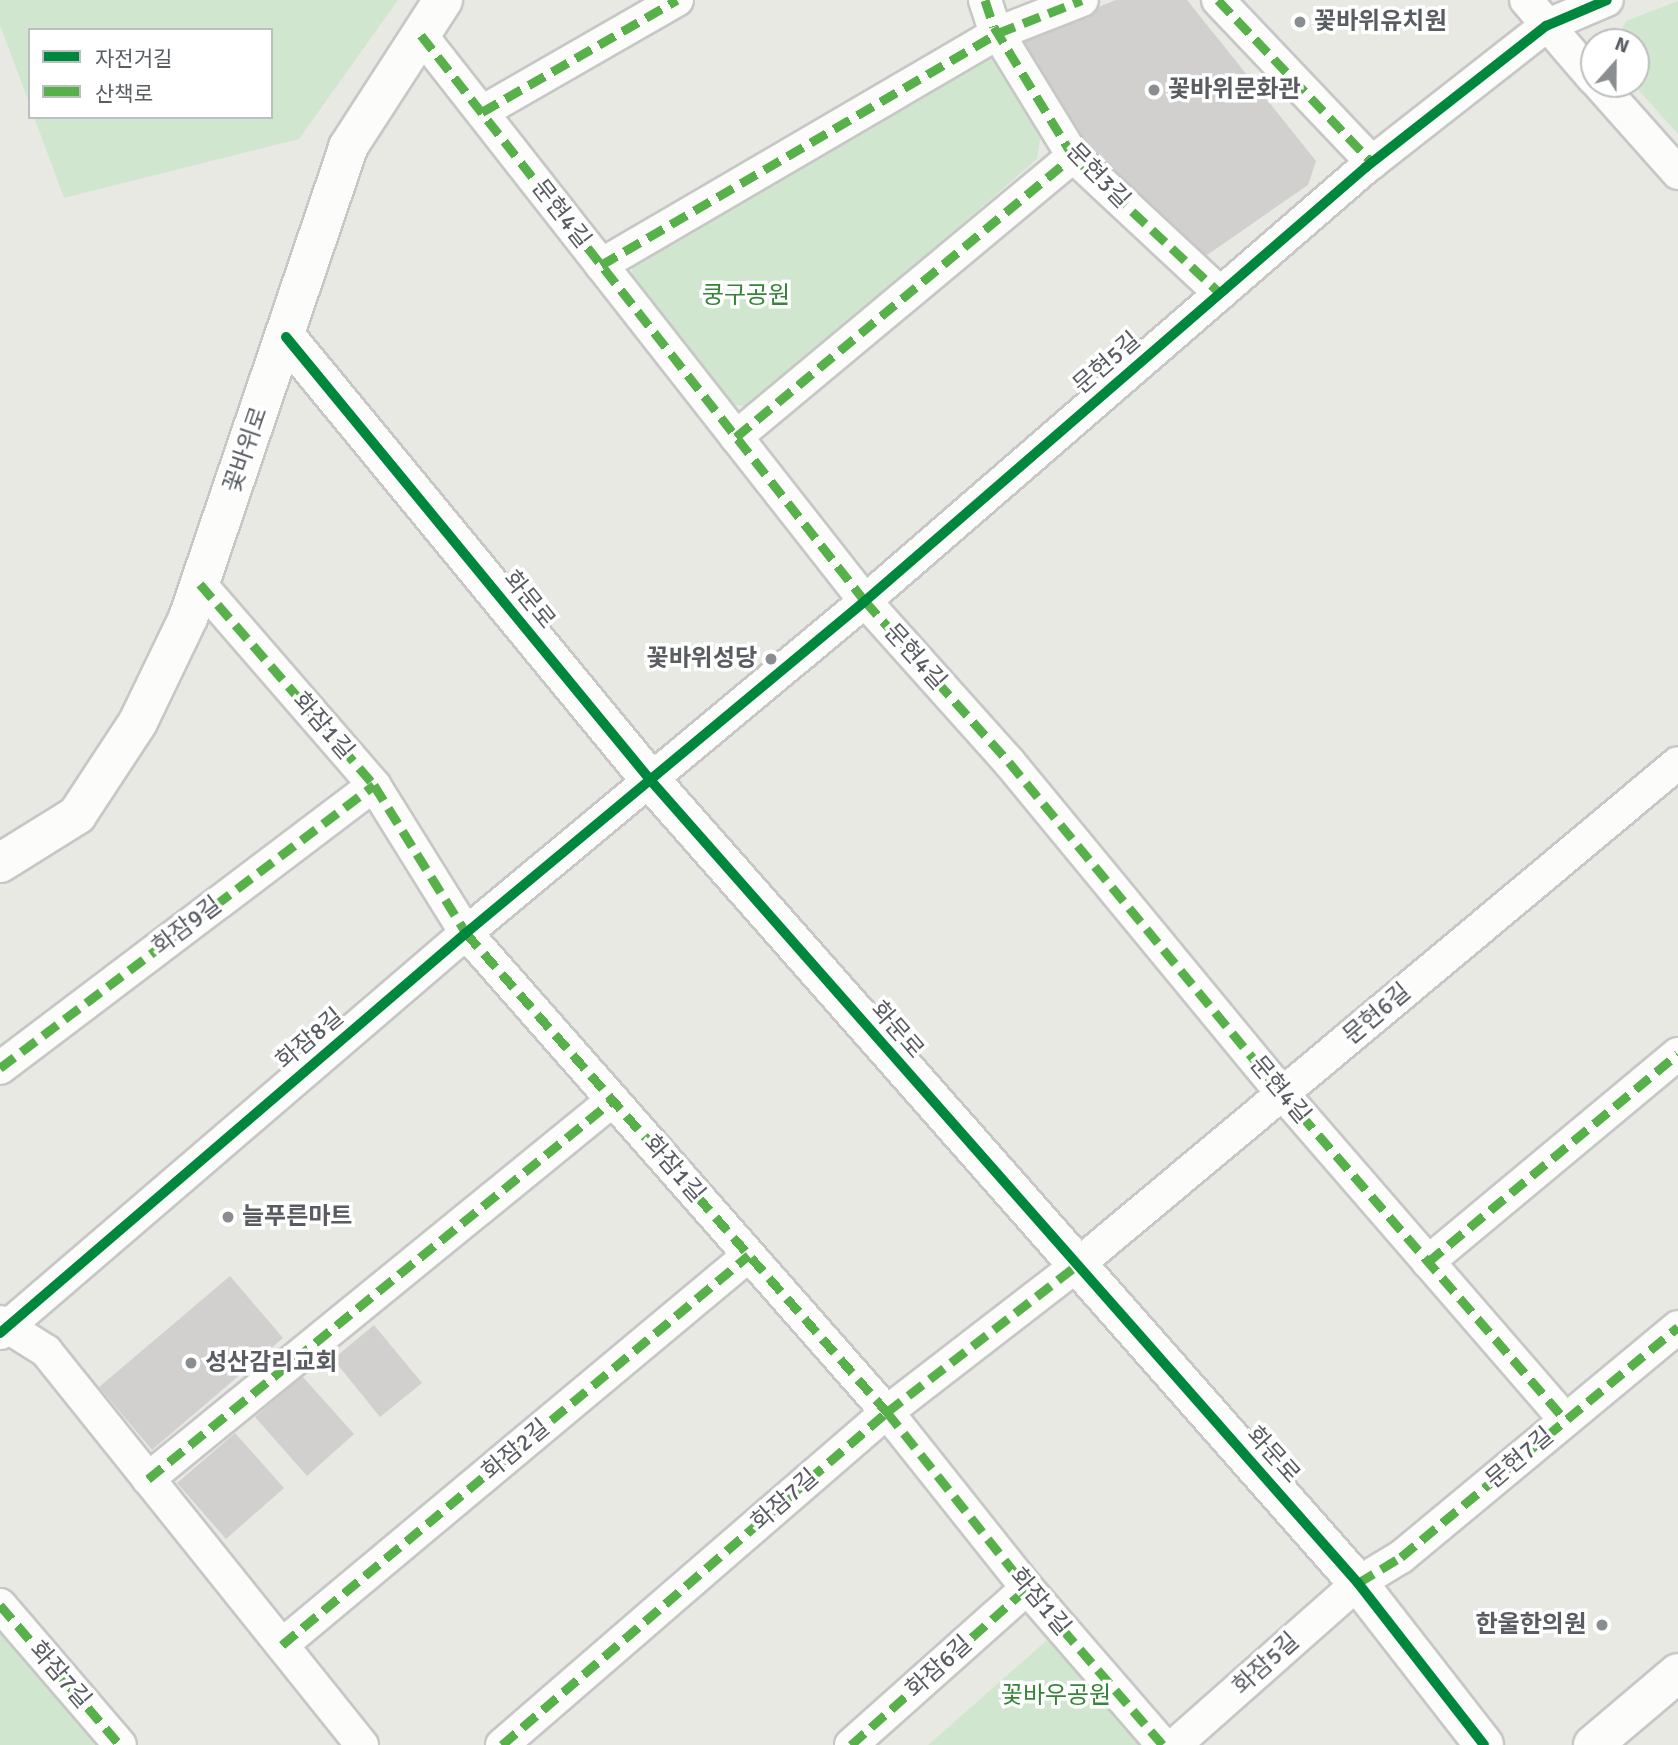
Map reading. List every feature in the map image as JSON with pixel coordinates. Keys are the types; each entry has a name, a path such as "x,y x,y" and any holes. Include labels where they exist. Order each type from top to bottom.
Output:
{"street":[{"name":"꽃바위로","path":"0,863 77,815 138,722 200,584 348,147 443,0"},
{"path":"482,112 677,0"},
{"name":"문현3길","path":"985,0 998,33 1073,156 1220,293"},
{"path":"601,265 998,33 1082,0"},
{"path":"1218,0 1372,162"},
{"path":"1526,0 1580,64"},
{"name":"문현5길","path":"652,782 1372,162 1546,26 1607,0"},
{"name":"문현4길","path":"421,35 865,601 1009,762 1283,1094 1565,1420"},
{"path":"1611,98 1678,173"},
{"path":"736,437 1073,156"},
{"name":"화문로","path":"285,337 652,782 1358,1583 1484,1745"},
{"name":"화잠1길","path":"200,584 374,785 466,933 887,1412 1027,1588 1163,1745"},
{"name":"문현6길","path":"1076,1266 1678,763"},
{"name":"화잠8길","path":"2,1327 466,933 652,782"},
{"name":"화잠9길","path":"0,1068 374,785"},
{"path":"1428,1262 1678,1054"},
{"path":"148,1479 613,1100"},
{"name":"화잠2길","path":"282,1645 749,1255"},
{"name":"화잠7길","path":"502,1745 887,1412 1076,1266"},
{"path":"2,1327 46,1352 362,1745"},
{"name":"문현7길","path":"1358,1583 1401,1558 1678,1327"},
{"name":"화잠5길","path":"1175,1745 1358,1583"},
{"name":"화잠6길","path":"851,1745 1027,1588"},
{"name":"화잠7길","path":"0,1605 120,1745"},
{"path":"1592,1745 1678,1673"}],"green space":[{"path":"0,0 398,0 299,139 64,198 35,119 273,119 273,28 28,28 28,100 0,25"},
{"path":"1678,1 1678,134 1646,98 1650,98 1650,28 1622,28 1626,21"},
{"name":"쿵구공원","path":"968,56 993,57 1041,134 1037,159 751,407 720,403 633,297 632,266"},
{"path":"0,1620 111,1745 0,1745"},
{"name":"꽃바우공원","path":"1046,1641 1074,1643 1168,1745 928,1745"}],"building":[{"name":"꽃바위문화관","path":"1116,0 1187,0 1316,161 1308,185 1197,262 1084,140 1015,40"},
{"name":"성산감리교회","path":"230,1276 283,1338 152,1450 99,1387"},
{"path":"374,1325 422,1383 380,1417 333,1359"},
{"path":"302,1376 354,1434 307,1476 255,1417"},
{"path":"235,1433 284,1488 226,1539 177,1483"}],"marked path":[{"path":"482,112 677,0"},
{"path":"985,0 994,27 1073,156 1220,293"},
{"path":"601,265 998,33 1082,0"},
{"path":"1218,0 1372,162"},
{"path":"421,35 865,601 1009,762 1283,1094 1565,1420"},
{"path":"736,437 1073,156"},
{"path":"200,584 374,785 466,933 887,1412 1027,1588 1163,1745"},
{"path":"0,1068 374,785"},
{"path":"1428,1262 1678,1054"},
{"path":"148,1479 613,1100"},
{"path":"282,1645 749,1255"},
{"path":"502,1745 887,1412 1076,1266"},
{"path":"1358,1583 1401,1557 1678,1327"},
{"path":"851,1745 1027,1588"},
{"path":"0,1605 120,1745"}],"cycle path":[{"path":"0,1333 466,933 865,601 1366,167 1546,26 1607,0"},
{"path":"286,337 652,782 1358,1583 1484,1745"}],"place":[{"name":"꽃바위유치원","path":"1300,22"},
{"name":"꽃바위문화관","path":"1154,90"},
{"name":"꽃바위성당","path":"771,659"},
{"name":"늘푸른마트","path":"228,1217"},
{"name":"성산감리교회","path":"191,1363"},
{"name":"한울한의원","path":"1602,1625"}]}
